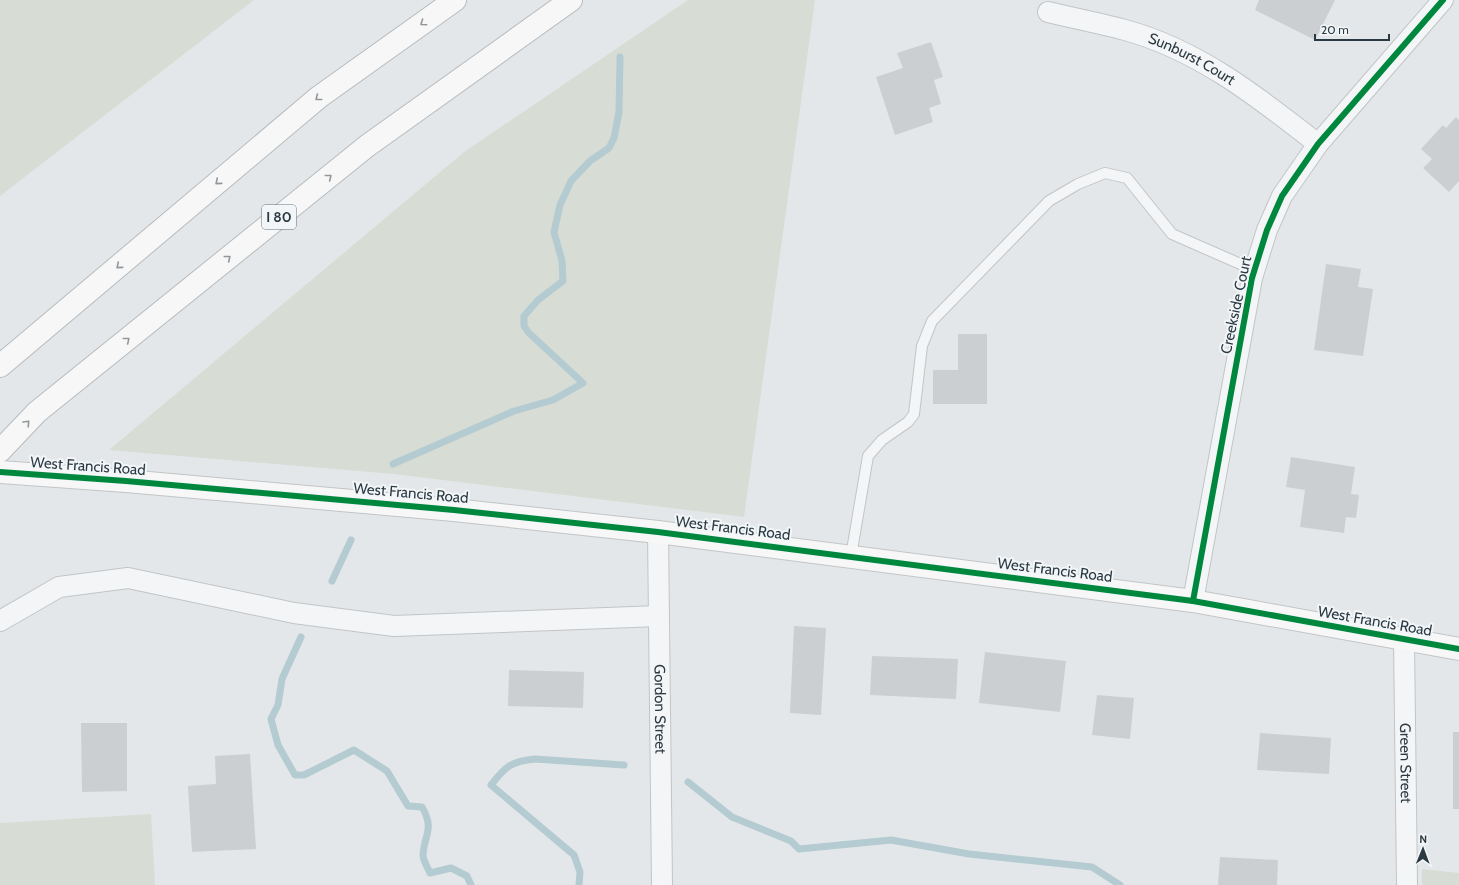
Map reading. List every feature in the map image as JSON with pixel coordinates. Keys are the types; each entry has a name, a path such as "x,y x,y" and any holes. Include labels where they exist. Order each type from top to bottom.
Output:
{"main road":[{"path":"0,366 319,97 455,0"},
{"name":"I 80","path":"0,451 36,412 367,146 571,0"},
{"name":"West Francis Road","path":"0,472 126,481 454,510 658,532 1193,601 1459,649"}],"street":[{"name":"Creekside Court","path":"1193,601 1254,270 1267,230 1282,196 1318,144 1443,0"},
{"name":"Sunburst Court","path":"1048,12 1126,30 1179,50 1218,70 1254,95 1318,144"},
{"name":"Gordon Street","path":"658,532 662,885"},
{"path":"0,621 59,587 128,578 294,613 394,626 659,616"},
{"name":"Green Street","path":"1404,640 1407,885"}],"lane":[{"path":"851,556 868,456 882,440 908,422 914,414 922,346 932,321 1049,201 1078,184 1105,172 1127,178 1172,234 1254,270"}],"shaded area":[{"path":"0,0 254,0 0,196"},
{"path":"688,0 815,0 744,517 394,474 109,450 464,152"},
{"path":"151,814 155,885 0,885 0,823"},
{"path":"1422,869 1459,873 1459,885 1422,885"}],"building":[{"path":"1259,0 1335,0 1315,40 1255,10"},
{"path":"931,42 943,77 934,80 941,104 929,108 933,122 895,135 876,77 903,68 897,53"},
{"path":"1456,117 1459,120 1459,181 1449,192 1423,168 1432,159 1421,149 1443,125 1446,128"},
{"path":"1326,264 1361,269 1358,287 1373,289 1363,356 1314,350"},
{"path":"958,334 987,334 987,404 933,404 933,370 958,370"},
{"path":"1291,457 1355,467 1351,494 1359,495 1356,518 1346,517 1344,533 1300,527 1305,490 1286,487"},
{"path":"794,626 826,628 821,715 790,713"},
{"path":"985,652 1066,661 1060,712 979,703"},
{"path":"872,656 958,659 956,699 870,695"},
{"path":"509,670 584,672 583,708 508,706"},
{"path":"1097,695 1134,698 1130,739 1092,735"},
{"path":"81,723 127,723 127,791 82,792"},
{"path":"1453,732 1459,732 1459,809 1453,809"},
{"path":"1260,733 1331,738 1329,774 1257,770"},
{"path":"250,754 256,849 192,852 188,786 216,784 215,756"},
{"path":"1220,857 1278,860 1277,885 1218,885"}],"waterway":[{"path":"393,464 514,411 553,400 583,383 529,333 524,326 524,316 538,300 563,281 562,261 554,232 560,205 571,181 590,161 609,148 614,138 619,112 620,57"},
{"path":"332,581 351,540"},
{"path":"301,637 282,679 278,705 271,719 278,745 295,775 304,775 354,750 387,771 408,806 422,807 428,821 428,832 423,857 430,873 451,868 467,876 471,885"},
{"path":"579,885 580,872 574,855 491,785 505,769 520,761 535,759 624,765"},
{"path":"688,782 732,817 791,841 799,849 891,840 969,854 1092,867 1120,885"}],"cycle path":[{"path":"1193,601 1252,278 1267,230 1282,196 1318,144 1443,0"},
{"path":"0,472 126,481 454,510 658,532 1193,601 1459,649"}]}
